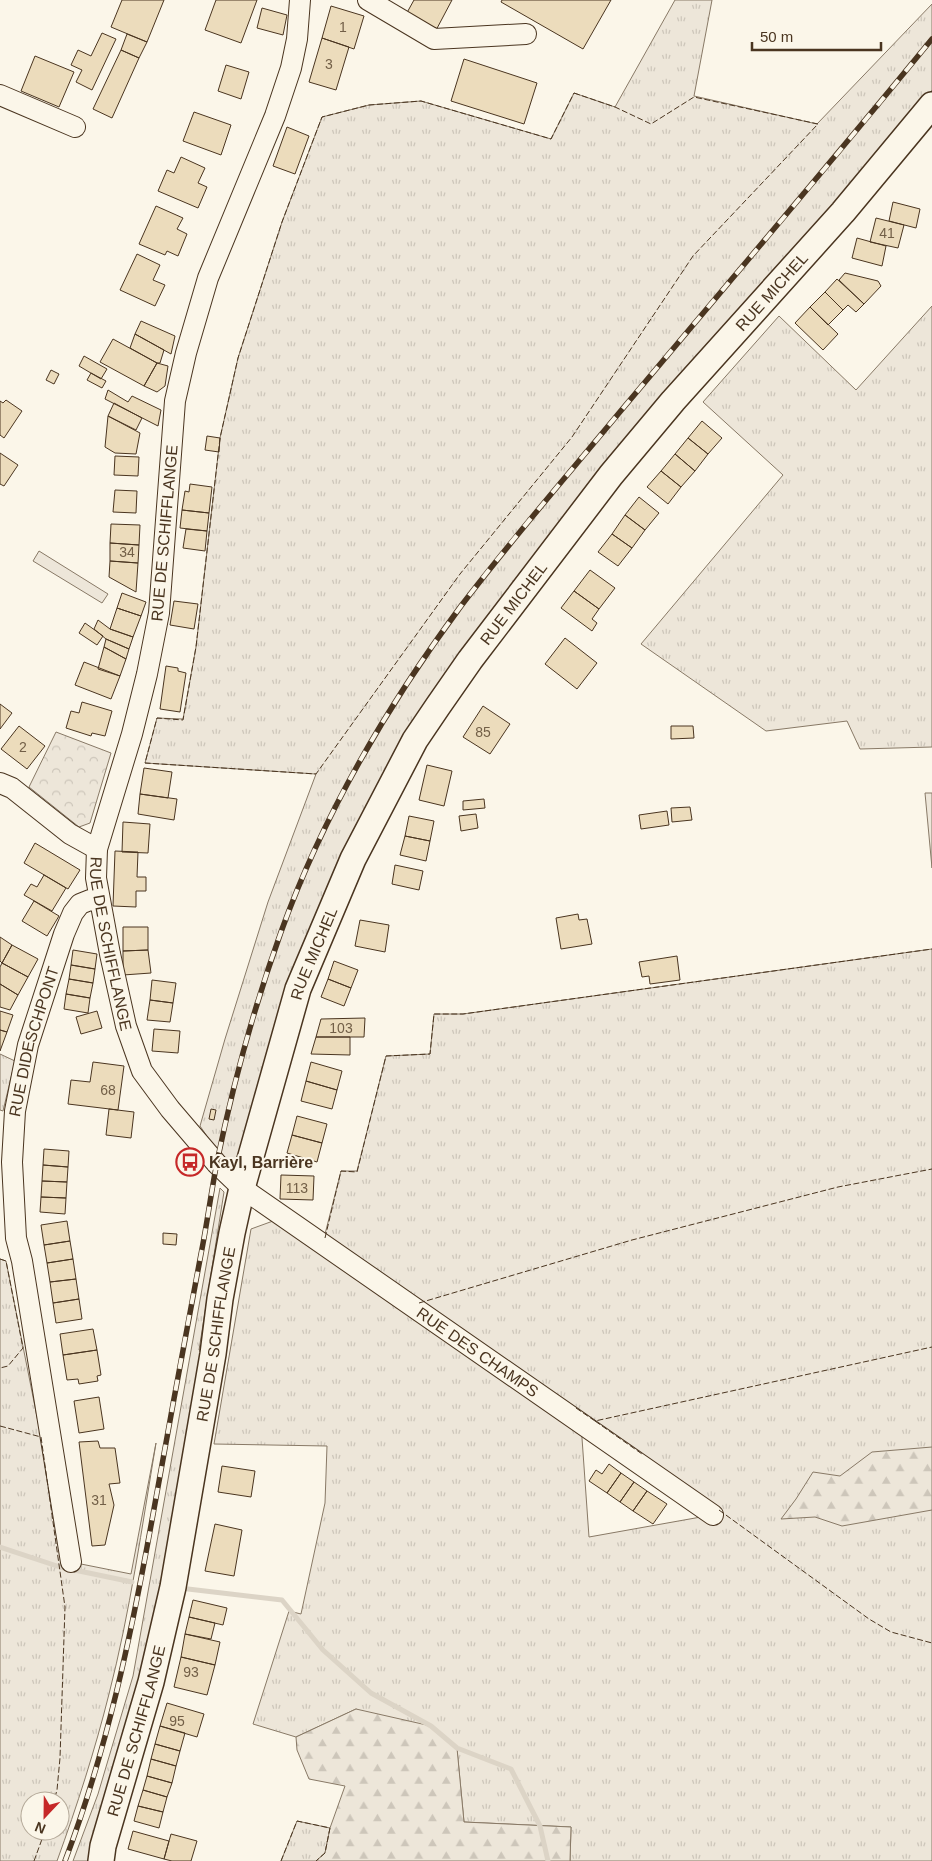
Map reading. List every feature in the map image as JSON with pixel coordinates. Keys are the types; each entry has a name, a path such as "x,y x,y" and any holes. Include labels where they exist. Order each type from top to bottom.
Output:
{"main road":[{"name":"RUE MICHEL","path":"242,1188 298,989 353,859 415,740 470,660 611,475 673,402 843,212 932,105"},
{"name":"RUE DE SCHIFFLANGE","path":"100,1861 151,1682 173,1587 213,1354 220,1299 242,1188"}],"street":[{"name":"RUE DE SCHIFFLANGE","path":"242,1188 217,1164 170,1109 142,1071 126,1026 100,902 96,878 97,849 134,725 147,674 159,613 175,401 186,353 208,278 275,116 291,68 297,39 300,0"},
{"path":"368,0 434,39 526,34"},
{"path":"0,96 75,127"},
{"path":"0,783 12,788 70,834 97,849"},
{"name":"RUE DIDESCHPONT","path":"71,1562 22,1261 16,1238 12,1162 15,1110 28,1044 64,934 80,904 90,900 100,902"},
{"name":"RUE DES CHAMPS","path":"242,1188 713,1515"}],"green space":[{"path":"675,0 712,0 694,96 817,124 932,4 932,90 424,714 239,1158 229,1161 213,1145 200,1126 268,902 316,774 145,763 157,718 183,719 196,647 220,438 238,358 282,222 322,117 369,105 421,101 551,139 574,93 615,107"},
{"path":"932,306 932,747 860,749 847,721 766,731 641,644 783,475 703,402 779,316 856,390"},
{"path":"39,551 108,594 102,603 33,561"},
{"path":"56,732 111,753 90,823 79,827 29,787"},
{"path":"925,793 932,793 932,868"},
{"path":"932,949 932,1861 570,1861 571,1827 464,1822 457,1749 356,1709 296,1737 253,1724 289,1611 301,1614 325,1503 327,1446 214,1444 251,1229 273,1221 324,1238 341,1171 357,1171 386,1056 430,1054 434,1014 463,1014","holes":["581,1424 712,1515 589,1537"]},
{"path":"0,1054 15,1061 3,1111 0,1110"},
{"path":"220,1188 224,1192 199,1350 213,1354 101,1861 73,1861 98,1794 133,1676"},
{"path":"0,1259 6,1261 41,1437 71,1562 131,1574 156,1443 123,1632 104,1715 70,1824 70,1791 20,1791 20,1841 64,1841 57,1861 0,1861"},
{"path":"932,1447 932,1510 842,1526 815,1517 781,1519 813,1472 840,1476 872,1452"},
{"path":"356,1709 431,1726 457,1748 464,1822 571,1827 570,1861 316,1861 325,1853 330,1828 345,1786 309,1779 297,1750 296,1737"},
{"path":"297,1821 330,1828 325,1853 316,1861 281,1861"}],"building":[{"path":"122,0 164,0 147,42 111,27"},
{"path":"216,0 257,0 241,43 205,30"},
{"path":"414,0 452,0 434,34 404,18"},
{"path":"502,0 611,0 583,49 501,2"},
{"path":"331,6 364,16 354,49 322,38"},
{"path":"262,8 287,15 283,35 257,28"},
{"path":"102,33 116,39 92,90 76,82 82,70 71,65 78,50 91,56"},
{"path":"127,34 147,42 139,58 121,50"},
{"path":"322,38 349,47 336,90 309,82"},
{"path":"121,50 139,58 112,118 93,109"},
{"path":"35,56 74,72 59,107 21,91"},
{"path":"464,59 537,83 524,124 451,101"},
{"path":"226,65 249,72 241,99 218,91"},
{"path":"194,112 231,125 221,155 183,141"},
{"path":"287,127 309,136 295,174 273,166"},
{"path":"181,157 205,168 198,183 207,187 198,208 158,191 167,170 174,173"},
{"path":"893,202 920,209 916,228 889,221"},
{"path":"156,206 183,218 177,229 187,234 178,256 167,251 165,255 139,244"},
{"path":"876,218 904,225 898,248 870,242"},
{"path":"857,238 886,246 882,266 852,258"},
{"path":"137,254 160,265 153,280 165,285 155,306 120,290"},
{"path":"845,273 878,281 881,286 864,304 839,280"},
{"path":"837,279 864,304 856,312 848,305 843,310 825,292"},
{"path":"825,292 843,310 828,325 810,307"},
{"path":"810,307 838,334 823,350 795,323"},
{"path":"141,321 175,336 171,354 135,334"},
{"path":"135,334 164,350 160,363 130,348"},
{"path":"113,339 157,363 144,386 100,362"},
{"path":"84,356 107,369 101,379 79,366"},
{"path":"157,363 168,366 165,386 157,392 144,386"},
{"path":"51,370 59,374 54,384 46,380"},
{"path":"91,373 106,381 102,388 87,380"},
{"path":"108,390 128,402 132,396 161,410 158,426 105,399"},
{"path":"6,400 22,411 4,438 0,435 0,401 3,403"},
{"path":"114,403 142,418 136,430 108,416"},
{"path":"108,416 140,433 136,454 115,453 105,447"},
{"path":"702,421 722,438 708,454 688,438"},
{"path":"207,436 220,438 219,452 205,450"},
{"path":"688,438 708,454 695,471 675,454"},
{"path":"0,453 18,465 4,486 0,484"},
{"path":"675,454 695,471 681,487 661,471"},
{"path":"115,456 139,457 138,476 114,475"},
{"path":"661,471 681,487 668,504 647,487"},
{"path":"190,484 212,487 209,513 182,510 185,491 189,492"},
{"path":"115,490 137,491 136,513 113,512"},
{"path":"639,497 659,513 645,530 625,515"},
{"path":"182,510 209,513 207,531 180,528"},
{"path":"625,515 645,530 632,548 612,534"},
{"path":"111,524 140,525 139,545 110,543"},
{"path":"186,529 207,531 205,551 183,548"},
{"path":"612,534 632,548 618,566 598,552"},
{"path":"110,543 139,545 138,563 110,561"},
{"path":"110,561 138,563 136,592 109,577"},
{"path":"590,570 615,588 599,609 574,591"},
{"path":"574,591 599,609 592,619 597,623 592,631 561,608"},
{"path":"122,593 146,602 141,616 117,608"},
{"path":"174,601 198,604 194,629 170,625"},
{"path":"117,608 141,616 133,637 110,629"},
{"path":"98,620 110,629 133,637 129,649 106,639 94,629"},
{"path":"85,623 103,636 97,645 79,633"},
{"path":"565,638 597,663 577,689 545,664"},
{"path":"106,639 129,649 126,659 104,647"},
{"path":"104,647 126,659 120,676 98,669"},
{"path":"84,662 120,676 111,699 75,685"},
{"path":"166,666 178,668 178,671 186,673 180,712 160,709"},
{"path":"82,702 112,711 105,736 92,733 91,736 66,728 71,711 79,713"},
{"path":"0,704 12,713 0,729"},
{"path":"483,706 510,724 490,754 463,737"},
{"path":"19,726 45,746 27,769 1,749"},
{"path":"671,726 693,726 694,738 671,739"},
{"path":"427,765 452,771 444,806 419,800"},
{"path":"144,768 172,772 168,798 140,794"},
{"path":"140,794 177,799 174,820 138,814"},
{"path":"484,799 485,808 463,810 463,801"},
{"path":"690,807 692,820 672,822 671,808"},
{"path":"667,811 669,825 641,829 639,815"},
{"path":"476,814 478,828 461,831 459,816"},
{"path":"409,816 434,821 430,841 405,836"},
{"path":"123,822 150,824 148,853 122,852"},
{"path":"405,836 430,841 426,861 400,855"},
{"path":"35,843 80,870 68,889 24,863"},
{"path":"115,851 138,852 137,877 146,877 146,891 136,891 136,907 113,906"},
{"path":"395,865 423,871 419,890 392,884"},
{"path":"44,875 66,888 52,911 24,895 31,884 37,887"},
{"path":"34,901 59,916 47,936 22,921"},
{"path":"578,914 579,920 587,919 592,944 561,949 556,918"},
{"path":"360,920 389,925 385,952 355,946"},
{"path":"123,927 148,927 148,950 123,951"},
{"path":"0,937 12,945 2,963 0,961"},
{"path":"12,945 38,959 28,977 2,963"},
{"path":"73,950 97,954 95,969 71,965"},
{"path":"148,950 151,973 123,975 123,951"},
{"path":"677,956 680,980 650,984 649,976 642,977 639,962"},
{"path":"334,961 358,970 351,988 328,979"},
{"path":"2,963 28,977 18,995 0,984 0,967"},
{"path":"71,965 95,969 93,983 69,979"},
{"path":"69,979 93,983 90,998 66,994"},
{"path":"328,979 351,988 344,1006 321,997"},
{"path":"152,980 176,983 173,1003 150,1000"},
{"path":"0,984 18,995 10,1010 0,1007"},
{"path":"66,994 90,998 88,1013 64,1009"},
{"path":"150,1000 173,1003 170,1022 147,1020"},
{"path":"0,1011 13,1015 7,1032 0,1030"},
{"path":"97,1011 102,1028 81,1034 76,1017"},
{"path":"365,1018 364,1037 316,1037 321,1019"},
{"path":"154,1029 180,1031 178,1053 152,1051"},
{"path":"0,1030 7,1032 0,1051"},
{"path":"316,1037 350,1037 350,1055 311,1054"},
{"path":"93,1062 124,1066 118,1110 68,1104 71,1080 90,1082"},
{"path":"311,1062 342,1071 337,1090 306,1081"},
{"path":"306,1081 337,1090 332,1109 301,1101"},
{"path":"109,1109 134,1112 131,1138 106,1135"},
{"path":"211,1109 216,1110 214,1120 209,1119"},
{"path":"297,1116 327,1124 322,1143 292,1135"},
{"path":"292,1135 322,1143 317,1162 287,1153"},
{"path":"44,1149 69,1151 68,1167 43,1165"},
{"path":"43,1165 68,1167 67,1182 42,1181"},
{"path":"281,1175 314,1176 313,1200 280,1199"},
{"path":"42,1181 67,1182 66,1198 41,1197"},
{"path":"41,1197 66,1198 65,1214 40,1212"},
{"path":"67,1221 70,1241 44,1245 41,1225"},
{"path":"163,1233 177,1234 176,1245 163,1244"},
{"path":"70,1241 73,1259 47,1263 44,1245"},
{"path":"73,1259 76,1279 50,1282 47,1263"},
{"path":"76,1279 79,1299 53,1303 50,1282"},
{"path":"79,1299 82,1319 56,1323 53,1303"},
{"path":"93,1329 97,1350 63,1355 60,1334"},
{"path":"97,1350 101,1375 97,1376 98,1381 79,1384 78,1379 67,1380 63,1355"},
{"path":"99,1397 104,1429 79,1433 74,1401"},
{"path":"98,1441 100,1448 115,1448 120,1483 109,1484 114,1505 105,1545 92,1546 79,1442"},
{"path":"609,1464 621,1473 607,1493 589,1481 596,1470 602,1474"},
{"path":"222,1466 255,1471 251,1497 218,1492"},
{"path":"621,1473 634,1482 620,1502 607,1493"},
{"path":"634,1482 647,1491 633,1511 620,1502"},
{"path":"647,1491 667,1504 653,1524 633,1511"},
{"path":"215,1524 242,1530 234,1576 205,1571"},
{"path":"193,1600 227,1608 223,1625 189,1617"},
{"path":"189,1617 215,1623 211,1639 185,1634"},
{"path":"185,1634 220,1642 215,1665 181,1657"},
{"path":"181,1657 215,1665 207,1695 174,1687"},
{"path":"167,1703 204,1714 197,1737 160,1726"},
{"path":"160,1726 185,1733 180,1751 155,1744"},
{"path":"155,1744 180,1751 176,1766 151,1759"},
{"path":"151,1759 176,1766 172,1783 147,1776"},
{"path":"147,1776 172,1783 167,1797 143,1790"},
{"path":"143,1790 167,1797 163,1812 138,1806"},
{"path":"138,1806 163,1812 159,1828 134,1821"},
{"path":"133,1831 169,1841 164,1859 128,1849"},
{"path":"171,1834 197,1841 191,1861 164,1859"}],"waterway":[{"path":"0,1547 60,1567 132,1582"},
{"path":"188,1589 282,1600 323,1650 371,1693 431,1726 457,1748 511,1769 540,1826 548,1861"}],"railway":[{"path":"65,1861 93,1777 126,1650 144,1563 217,1162 230,1104 253,1017 271,960 316,846 359,763 383,722 461,606 499,557 932,39"}],"fence":[{"path":"574,93 615,107 651,124 694,97 818,124 693,256 572,437 460,574 316,774 145,763 157,718 183,720 196,647 220,438 238,358 282,222 322,117 369,105 421,101 551,139 574,93"},
{"path":"325,1238 341,1171 357,1172 386,1056 430,1054 434,1014 463,1014 932,949"},
{"path":"419,1303 632,1240 838,1187 932,1169"},
{"path":"0,1259 6,1261 23,1348 8,1366 0,1368"},
{"path":"576,1408 595,1421 932,1347"},
{"path":"595,1421 642,1454"},
{"path":"0,1426 41,1437 65,1607 60,1758 57,1791"},
{"path":"719,1510 869,1619 891,1632 932,1643"},
{"path":"281,1861 297,1821 330,1828 325,1853 316,1861"},
{"path":"34,1861 41,1841"}],"place":[{"name":"Kayl, Barrière","path":"190,1162"}]}
